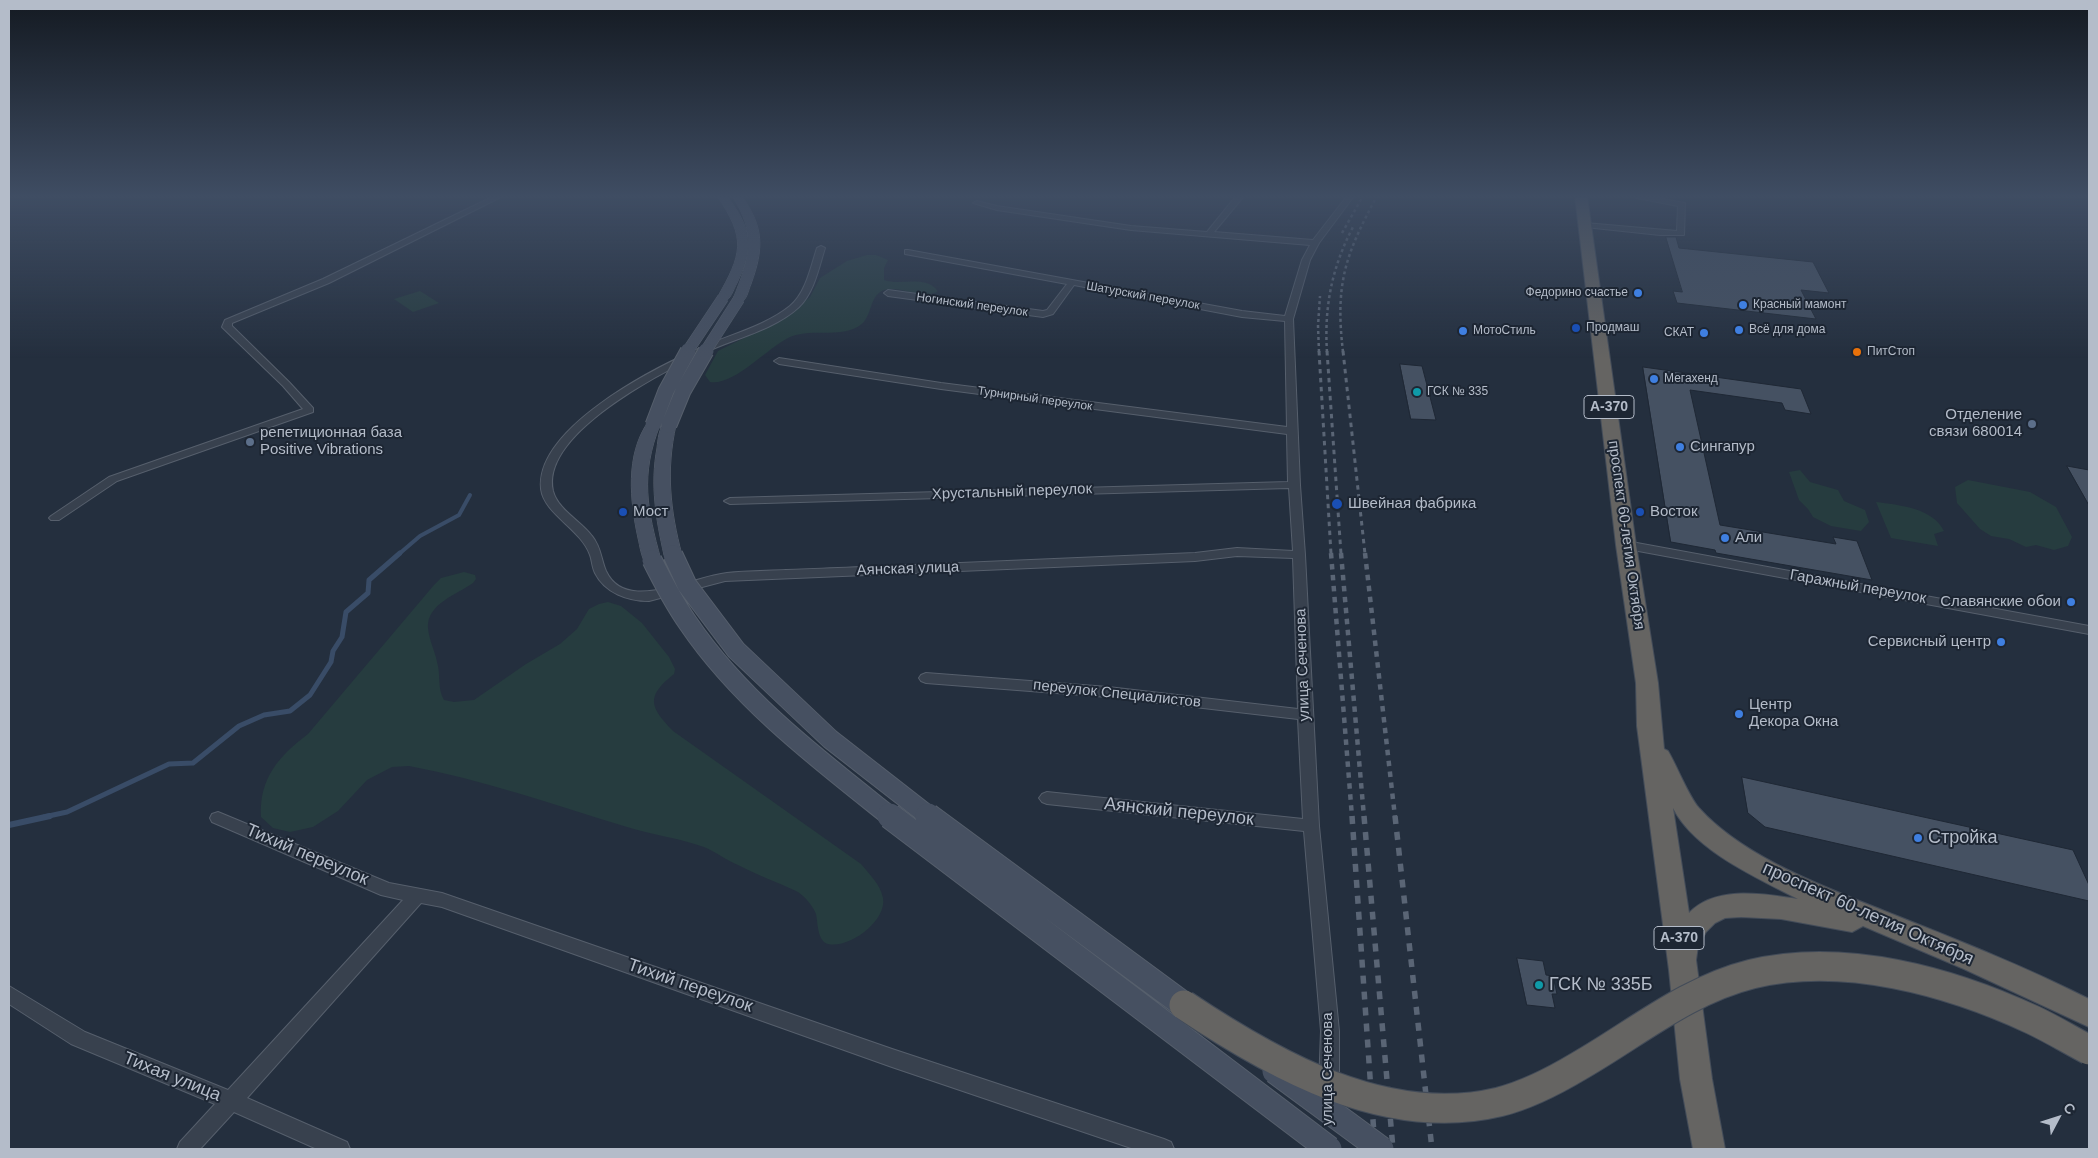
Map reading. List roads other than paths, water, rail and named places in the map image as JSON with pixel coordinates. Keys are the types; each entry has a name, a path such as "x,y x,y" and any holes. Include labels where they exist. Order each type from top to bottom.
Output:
{"highway":[{"name":"проспект 60-летия Октября","path":"1588,250 1626,545 1647,683 1649,726 1683,970 1696,1080 1710,1149"},
{"name":"проспект 60-летия Октября","path":"1649,726 1660,757 1688,814 1713,837 1769,872 1812,893 1974,960 2089,1014"},
{"name":"А-370","path":"1683,970 1682,950 1696,923 1714,910 1731,906 1779,908 1836,916 1898,930"},
{"path":"1184,1005 1258,1052 1313,1078 1368,1096 1416,1106 1462,1108 1498,1102 1539,1087 1578,1068 1682,1001 1726,982 1774,970 1829,967 1890,974 1958,990 2031,1019 2089,1050"}],"main road":[{"path":"740,250 733,279 723,298 670,380 659,402 661,425 661,500 665,527 664,586 689,628 715,660 758,704 810,752 892,819 1329,1149"},
{"path":"753,250 751,264 739,299 700,357 661,425 643,451 640,484 645,532 663,558 688,585 711,619 736,650 830,739 912,804 1381,1149"}],"street":[{"path":"55,518 113,479 309,410 286,384 226,325 235,318 326,281 389,250"},
{"name":"Аянская улица","path":"820,250 800,302 768,322 702,350 622,394 572,432 553,456 546,471 547,490 562,513 588,538 597,557 600,572 624,594 643,597 725,577 758,575 1195,557 1237,552 1299,555"},
{"name":"улица Сеченова","path":"1311,250 1306,260 1289,319 1294,485 1299,555 1311,826 1330,1031 1329,1149"},
{"name":"Шатурский переулок","path":"908,252 1242,314 1289,319"},
{"name":"Ногинский переулок","path":"888,293 1043,314 1050,312 1072,283"},
{"name":"Турнирный переулок","path":"779,361 951,387 1292,431"},
{"name":"Хрустальный переулок","path":"730,501 1240,484 1294,485"},
{"name":"Гаражный переулок","path":"1626,545 2089,630"},
{"name":"переулок Специалистов","path":"926,678 1108,692 1306,715"},
{"name":"Аянский переулок","path":"1047,798 1311,826"},
{"name":"Тихий переулок","path":"218,818 387,890 442,900 996,1095 1164,1149"},
{"path":"187,1149 418,895"},
{"name":"Тихая улица","path":"9,994 78,1038 232,1101 340,1149"}],"waterway":[{"path":"399,554 420,536 459,515 470,495"},
{"path":"44,817 67,812 169,764 193,763 239,726 264,715 290,711 310,695 331,662 333,651 342,637 346,612 368,593 369,580 400,553"},
{"path":"9,825 50,816"}],"railway":[{"path":"1327,352 1328,303 1335,272 1343,250"},
{"path":"1343,352 1340,307 1345,271 1351,250"},
{"path":"1319,352 1320,296"},
{"path":"1319,351 1331,554"},
{"path":"1327,351 1341,554"},
{"path":"1343,351 1365,554"},
{"path":"1331,553 1352,817"},
{"path":"1341,553 1364,817"},
{"path":"1365,553 1395,817"},
{"path":"1352,816 1375,1149"},
{"path":"1364,816 1393,1149"},
{"path":"1395,816 1432,1149"}],"place":[{"name":"Федорино счастье","path":"1638,293"},
{"name":"Красный мамонт","path":"1743,305"},
{"name":"Продмаш","path":"1576,328"},
{"name":"Всё для дома","path":"1739,330"},
{"name":"МотоСтиль","path":"1463,331"},
{"name":"СКАТ","path":"1704,333"},
{"name":"ПитСтоп","path":"1857,352"},
{"name":"Мегахенд","path":"1654,379"},
{"name":"ГСК № 335","path":"1417,392"},
{"name":"Отделение связи 680014","path":"2032,424"},
{"name":"репетиционная база Positive Vibrations","path":"250,442"},
{"name":"Сингапур","path":"1680,447"},
{"name":"Швейная фабрика","path":"1337,504"},
{"name":"Мост","path":"623,512"},
{"name":"Восток","path":"1640,512"},
{"name":"Али","path":"1725,538"},
{"name":"Славянские обои","path":"2071,602"},
{"name":"Сервисный центр","path":"2001,642"},
{"name":"Центр Декора Окна","path":"1739,714"},
{"name":"Стройка","path":"1918,838"},
{"name":"ГСК № 335Б","path":"1539,985"}]}
